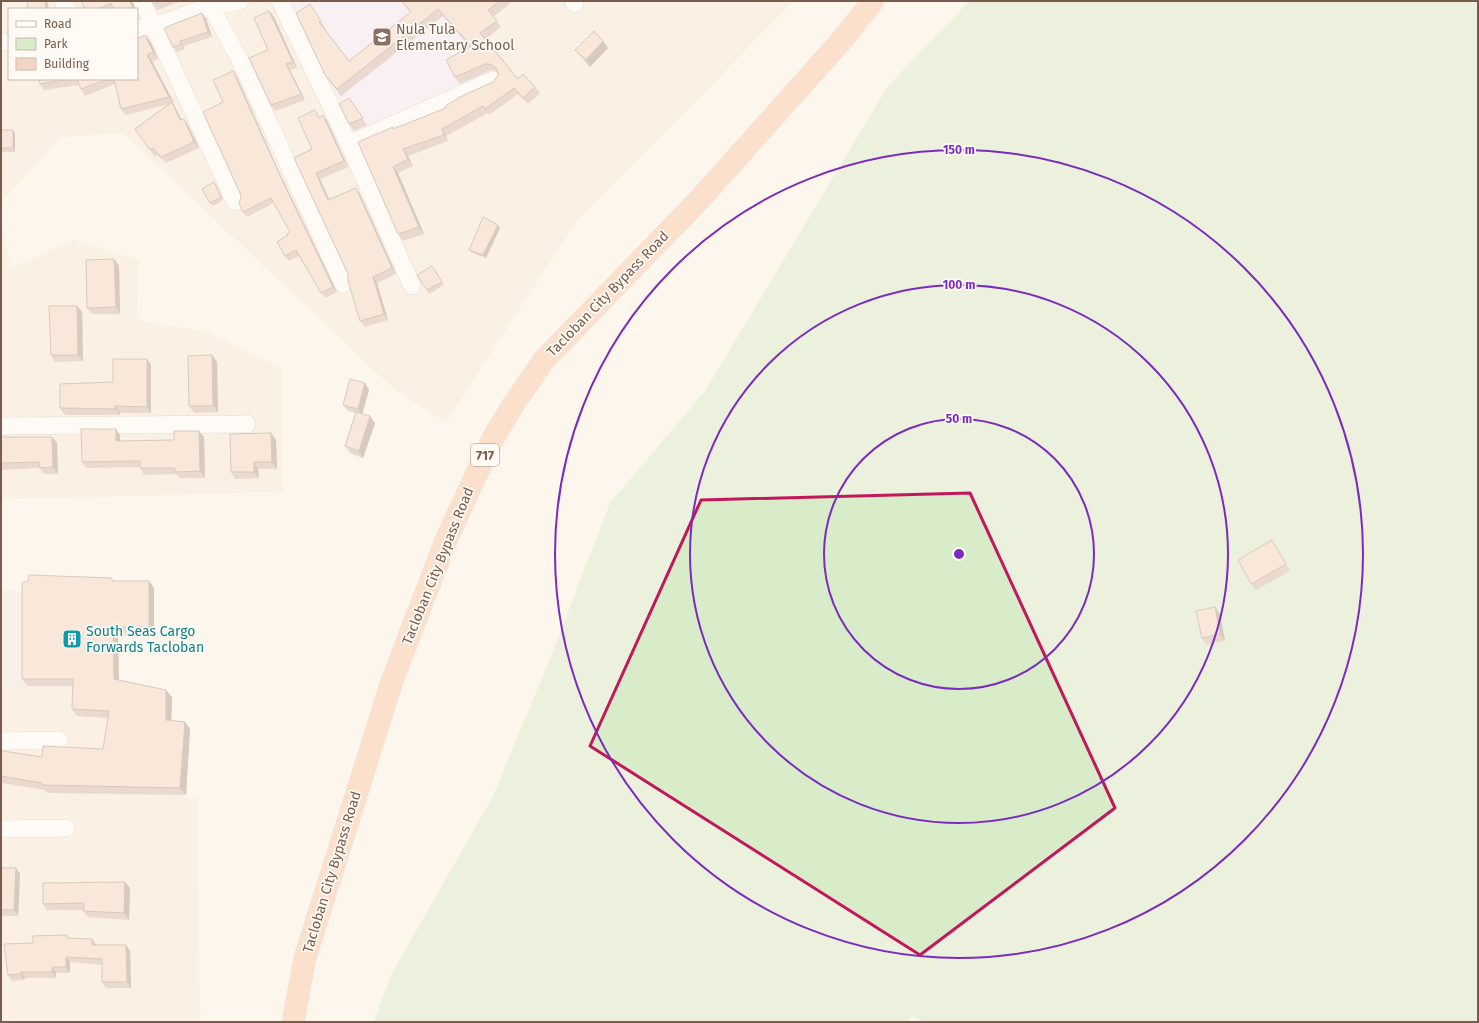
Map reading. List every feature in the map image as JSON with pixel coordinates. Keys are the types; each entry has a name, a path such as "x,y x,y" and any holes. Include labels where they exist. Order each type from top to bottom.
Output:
{"highway":[{"name":"Tacloban City Bypass Road","path":"293,1022 305,958 392,681 446,540 493,438 513,405 544,360 700,199 841,41 873,1"}],"street":[{"path":"142,1 234,202"},
{"path":"138,29 154,26 210,4 240,1"},
{"path":"280,1 348,144 412,286"},
{"path":"210,4 242,64 343,284"},
{"path":"348,144 493,80"},
{"path":"1,426 248,424"},
{"path":"1,741 60,740"},
{"path":"1,829 66,828"}],"highlighted area":[{"path":"970,493 1115,808 920,955 590,746 701,500"}],"shaded area":[{"path":"1,1 794,1 576,222 446,422 395,390 123,133 62,137 1,202"},
{"name":"Nula Tula Elementary School","path":"285,1 434,1 490,73 350,141"},
{"path":"1,219 10,269 73,240 140,260 136,320 207,332 283,369 283,492 1,499"},
{"path":"1,591 27,591 119,686 1,688"},
{"path":"27,686 119,686 103,794 170,794 197,799 200,1022 1,1022 1,688"}],"green space":[{"path":"969,1 1478,1 1478,1022 924,1022 912,1017 908,1022 374,1022 391,975 493,796 549,661 610,503 705,391 888,86"}],"building":[{"path":"27,1 45,1 46,8 28,8"},
{"path":"81,1 130,1 133,8 113,8 111,3 100,8 84,8"},
{"path":"151,1 160,1 153,4"},
{"path":"402,1 500,1 488,10 497,21 480,33 518,79 523,74 535,87 523,98 514,88 485,109 483,106 442,129 444,135 403,149 408,159 393,167 419,227 398,234 358,142 393,127 393,129 446,108 445,106 464,95 493,82 498,75 497,69 490,64 485,64 455,77 446,60 471,46 438,9 337,89 325,75 296,13 310,4 321,21 319,22 349,61 411,12"},
{"path":"269,11 293,62 286,64 301,94 271,105 249,58 268,50 254,18"},
{"path":"202,13 208,32 180,41 181,44 173,47 164,28"},
{"path":"594,31 603,41 586,60 575,50"},
{"path":"145,35 153,52 147,55 169,97 121,109 114,80 138,80 138,38"},
{"path":"233,71 276,167 333,287 321,293 296,250 285,256 277,242 290,232 271,198 243,212 239,203 241,198 240,193 203,112 223,102 213,80"},
{"path":"39,80 64,80 40,84"},
{"path":"77,80 105,80 81,89"},
{"path":"349,98 363,118 349,124 339,104"},
{"path":"172,102 180,120 184,119 194,142 161,157 153,148 150,150 135,129"},
{"path":"315,110 319,118 323,115 344,161 316,173 328,200 356,188 392,268 373,277 384,314 360,321 348,281 348,274 294,158 312,149 298,118"},
{"path":"1,130 13,130 13,148 1,148"},
{"path":"214,182 221,197 210,203 202,189"},
{"path":"483,217 498,225 483,255 469,250"},
{"path":"114,259 116,307 87,308 86,260"},
{"path":"432,266 442,282 427,290 417,275"},
{"path":"49,306 77,306 78,355 51,355"},
{"path":"212,355 213,406 189,406 188,356"},
{"path":"113,359 147,359 147,407 115,406 115,409 60,408 60,384 113,382"},
{"path":"350,379 365,383 358,409 343,405"},
{"path":"356,412 370,416 359,451 345,446"},
{"path":"81,429 116,429 116,441 174,440 174,431 199,431 200,471 175,472 175,468 140,468 140,461 82,462"},
{"path":"271,433 272,462 254,462 254,472 231,472 230,434"},
{"path":"1,437 52,437 53,467 40,468 39,462 1,463"},
{"path":"1272,540 1286,564 1251,584 1238,560"},
{"path":"29,575 112,578 112,581 149,581 149,627 113,627 114,679 166,690 166,720 185,722 180,788 42,785 42,783 1,776 1,751 42,757 43,746 103,749 109,711 72,709 73,679 22,679 22,583 28,581"},
{"path":"1215,607 1220,634 1202,638 1196,611"},
{"path":"1,868 16,868 14,910 1,910"},
{"path":"125,882 124,913 83,911 84,903 43,904 43,883"},
{"path":"67,935 67,938 92,939 92,945 126,945 127,982 102,982 102,959 66,957 66,967 52,967 52,972 21,972 20,974 8,975 4,944 33,943 33,936"}],"place":[{"name":"Nula Tula Elementary School","path":"382,37"},
{"name":"South Seas Cargo Forwards Tacloban","path":"72,639"}]}
